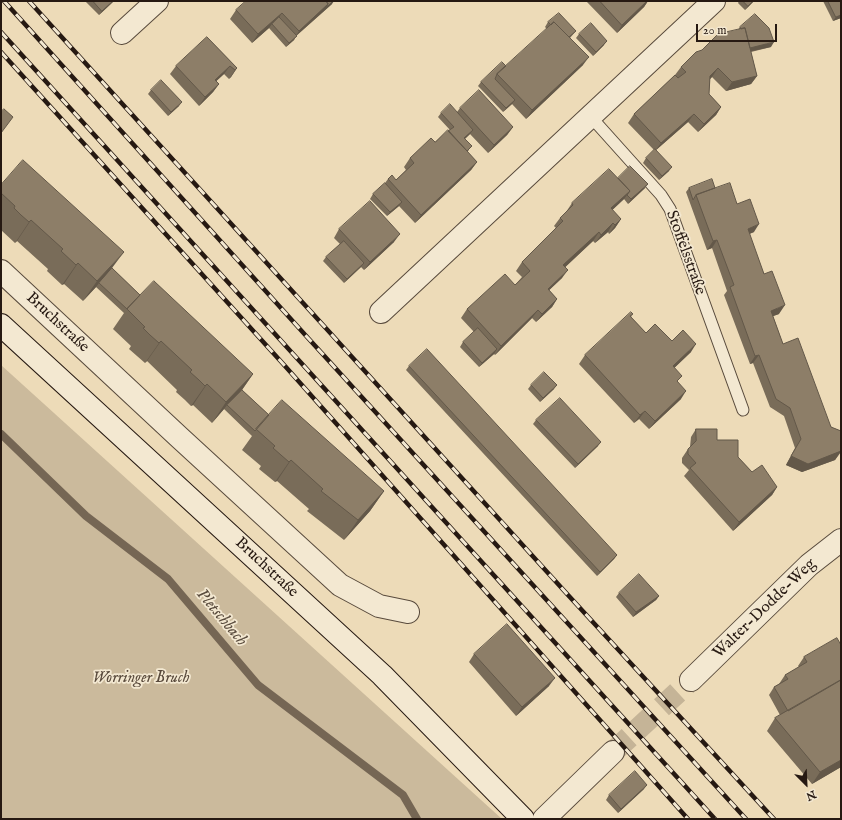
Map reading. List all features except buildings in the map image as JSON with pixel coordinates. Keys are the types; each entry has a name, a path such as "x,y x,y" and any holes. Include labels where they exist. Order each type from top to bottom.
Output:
{"street":[{"path":"122,34 157,1"},
{"path":"381,312 591,118 714,1"},
{"name":"Bruchstraße","path":"1,270 180,438 340,585 379,606 408,612"},
{"name":"Bruchstraße","path":"1,325 382,675 523,819"},
{"name":"Walter-Dodde-Weg","path":"690,680 809,565 841,540"},
{"path":"544,819 613,752"}],"lane":[{"name":"Stoffelsstraße","path":"591,118 661,195 670,209 743,410"}],"green space":[{"name":"Worringer Bruch","path":"1,365 502,819 1,819"}],"waterway":[{"name":"Pletschbach","path":"1,434 86,516 168,579 258,685 403,795 417,819"}],"tunnel":[{"path":"613,752 691,680"}],"railway":[{"path":"4,1 308,338 746,819"},
{"path":"29,1 568,595 774,819"},
{"path":"1,32 715,819"},
{"path":"1,52 285,366 688,819"}]}
